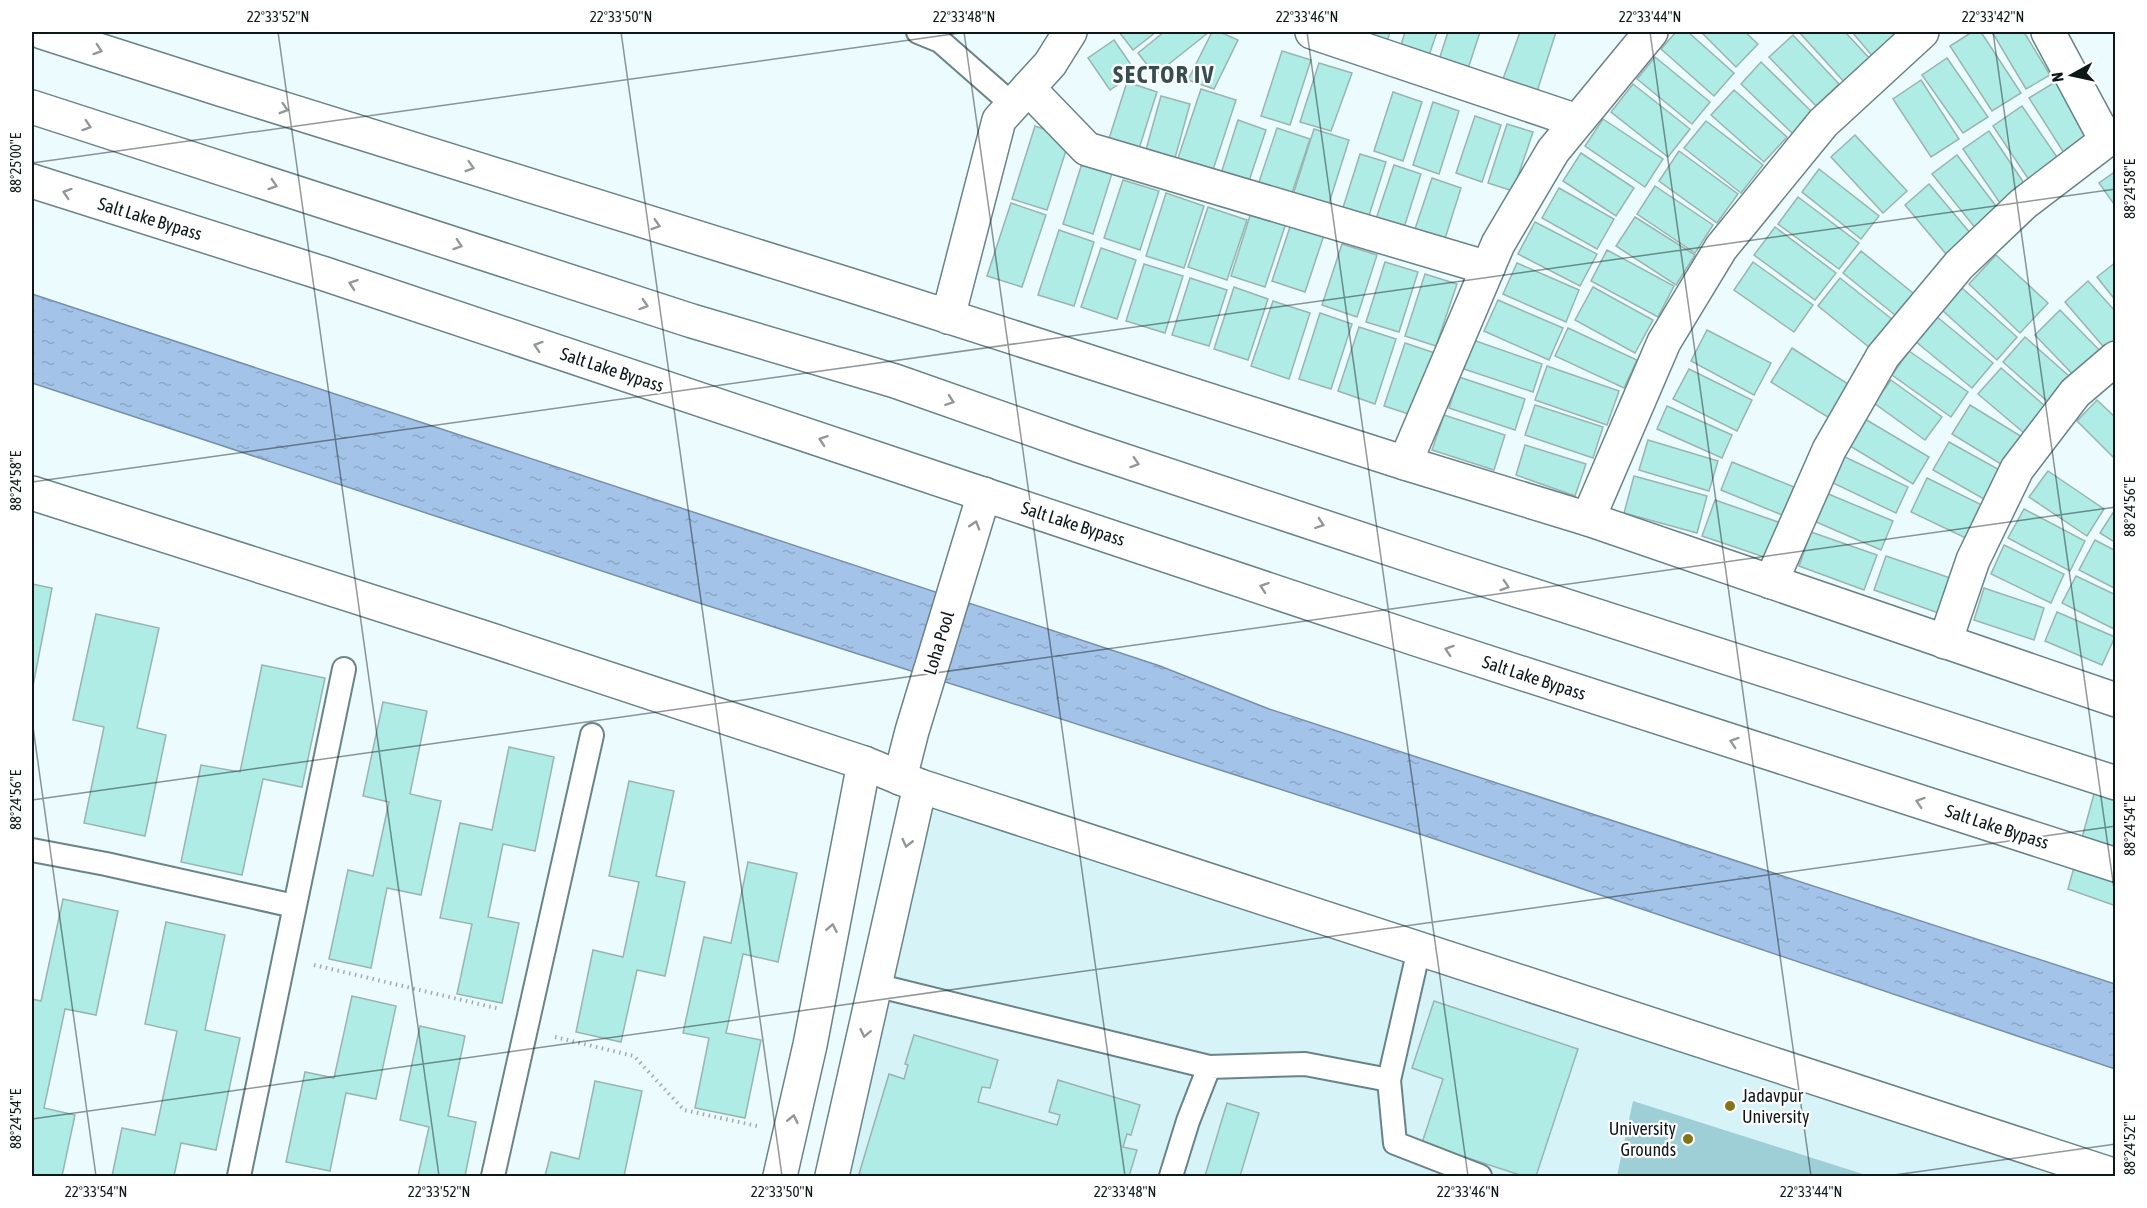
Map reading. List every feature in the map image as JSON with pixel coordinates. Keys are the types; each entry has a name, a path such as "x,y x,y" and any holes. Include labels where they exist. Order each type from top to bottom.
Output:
{"main road":[{"path":"42,32 1404,463 1588,519 2115,700"},
{"path":"948,317 999,120 1050,64 1070,32"},
{"path":"1312,32 1577,121"},
{"path":"1404,463 1498,244 1553,151 1651,32"},
{"path":"1588,519 1664,342 1721,248 1823,123 1922,32"},
{"path":"1771,582 1829,450 1883,356 1959,265 2023,204 2111,137 2048,32"},
{"path":"1021,97 1088,149 1488,268"},
{"path":"32,107 692,321 895,381 1080,446 1464,573 2115,783"},
{"name":"Salt Lake Bypass","path":"32,181 325,274 1419,640 2115,865"},
{"path":"1945,642 1973,560 2017,469 2075,393 2115,357"},
{"path":"32,493 485,638 864,763 910,782 2115,1176"},
{"name":"Loha Pool","path":"832,1176 875,985 910,782 912,730 984,494"},
{"path":"780,1176 810,1045 864,763"}],"lane":[{"path":"918,32 939,41 1021,97"},
{"path":"239,1176 344,669"},
{"path":"493,1176 592,735"},
{"path":"32,850 294,906"},
{"path":"1419,949 1389,1080 1395,1143 1480,1176"},
{"path":"875,985 1209,1067 1305,1064 1389,1080"},
{"path":"1171,1176 1188,1121 1209,1067"}],"shaded area":[{"path":"926,803 1630,1035 2059,1176 843,1176"},
{"name":"University Grounds","path":"1633,1101 1869,1176 1617,1176"}],"water":[{"path":"32,294 1160,666 1269,709 2115,984 2115,1069 1429,837 693,601 32,383"}],"building":[{"path":"1119,32 1156,32 1133,50"},
{"path":"1164,32 1209,32 1155,75 1138,53"},
{"path":"1212,32 1220,32 1238,40 1214,89 1188,80"},
{"path":"1357,32 1390,32 1387,42"},
{"path":"1405,32 1437,32 1426,64 1398,55"},
{"path":"1448,32 1480,32 1465,78 1436,69"},
{"path":"1520,32 1556,32 1534,101 1499,90"},
{"path":"1676,32 1688,32 1734,73 1714,96 1661,49"},
{"path":"1701,32 1745,32 1758,44 1736,67"},
{"path":"1799,32 1845,32 1872,61 1846,84"},
{"path":"1852,32 1893,32 1898,37 1874,58"},
{"path":"1972,32 1981,32 2021,93 1992,111 1950,46"},
{"path":"1992,32 2024,32 2050,75 2026,89"},
{"path":"1793,35 1839,84 1816,106 1769,57"},
{"path":"1114,40 1136,72 1110,90 1088,58"},
{"path":"1282,51 1311,60 1290,125 1261,116"},
{"path":"1655,57 1710,102 1692,124 1637,79"},
{"path":"1947,58 1988,117 1963,133 1922,75"},
{"path":"1761,62 1813,113 1793,134 1741,84"},
{"path":"1319,63 1352,73 1331,131 1300,122"},
{"path":"1921,80 1959,139 1931,157 1893,99"},
{"path":"2057,81 2092,136 2064,153 2029,98"},
{"path":"1127,82 1157,92 1137,155 1107,145"},
{"path":"1633,84 1690,129 1668,157 1611,112"},
{"path":"1201,89 1236,100 1212,173 1177,161"},
{"path":"1734,90 1787,137 1764,162 1711,115"},
{"path":"1393,92 1422,102 1403,161 1374,151"},
{"path":"1161,96 1190,104 1173,165 1144,157"},
{"path":"1433,102 1459,111 1439,174 1413,165"},
{"path":"2022,106 2059,160 2029,180 1993,126"},
{"path":"1475,116 1501,125 1482,182 1456,173"},
{"path":"1603,119 1663,159 1645,187 1585,146"},
{"path":"1238,120 1266,130 1246,190 1219,180"},
{"path":"1706,121 1763,165 1741,193 1684,148"},
{"path":"1507,124 1533,132 1513,191 1488,183"},
{"path":"1035,126 1070,138 1047,210 1012,199"},
{"path":"1277,128 1310,139 1289,202 1256,191"},
{"path":"1314,129 1349,140 1326,213 1291,201"},
{"path":"1989,131 2026,186 2000,203 1963,149"},
{"path":"1855,135 1907,191 1883,213 1831,157"},
{"path":"1679,151 1738,194 1717,223 1659,181"},
{"path":"1581,153 1634,188 1616,216 1563,181"},
{"path":"1360,154 1386,162 1366,225 1340,217"},
{"path":"1957,155 1999,210 1976,229 1932,174"},
{"path":"1083,160 1113,170 1093,234 1063,224"},
{"path":"1394,165 1421,174 1401,237 1373,228"},
{"path":"1819,169 1879,216 1861,239 1802,192"},
{"path":"2116,171 2116,207 2099,183"},
{"path":"1432,178 1461,188 1443,245 1413,235"},
{"path":"1123,180 1159,191 1140,250 1104,238"},
{"path":"1929,184 1971,234 1946,254 1905,205"},
{"path":"1655,186 1713,225 1695,253 1637,214"},
{"path":"1559,188 1614,219 1597,249 1542,218"},
{"path":"1166,193 1204,206 1184,268 1146,256"},
{"path":"1798,197 1859,243 1839,269 1778,224"},
{"path":"1011,203 1046,215 1022,287 987,276"},
{"path":"1254,203 1289,214 1265,287 1231,276"},
{"path":"1208,207 1247,220 1227,280 1188,267"},
{"path":"1635,217 1695,255 1676,285 1616,246"},
{"path":"1535,222 1597,254 1580,286 1518,254"},
{"path":"1291,224 1324,235 1305,292 1272,281"},
{"path":"1775,227 1836,273 1815,300 1754,255"},
{"path":"1059,230 1094,242 1074,306 1038,295"},
{"path":"1342,244 1377,255 1357,317 1322,305"},
{"path":"1101,248 1136,260 1117,319 1081,307"},
{"path":"1607,250 1674,286 1658,317 1591,281"},
{"path":"1861,251 1918,297 1900,319 1843,273"},
{"path":"1996,255 2048,303 2020,333 1969,284"},
{"path":"1385,262 1418,272 1399,332 1366,322"},
{"path":"1753,262 1813,305 1794,332 1734,290"},
{"path":"2116,262 2116,301 2097,277"},
{"path":"1517,263 1579,290 1566,322 1503,294"},
{"path":"1144,264 1183,276 1165,333 1126,321"},
{"path":"1425,274 1457,284 1436,346 1405,336"},
{"path":"1190,278 1227,290 1209,346 1172,335"},
{"path":"1840,278 1898,324 1875,352 1818,306"},
{"path":"2088,281 2116,312 2116,346 2108,352 2065,302"},
{"path":"1234,287 1268,299 1248,360 1214,349"},
{"path":"1593,287 1653,320 1635,353 1575,320"},
{"path":"1962,288 2017,337 1997,360 1942,310"},
{"path":"1498,300 1563,328 1549,360 1484,331"},
{"path":"1273,301 1310,313 1289,379 1251,366"},
{"path":"2060,310 2106,357 2080,382 2035,335"},
{"path":"1320,313 1352,324 1331,389 1299,379"},
{"path":"1936,316 1993,363 1972,388 1915,341"},
{"path":"1359,327 1396,339 1375,404 1338,391"},
{"path":"1568,328 1637,360 1624,388 1555,356"},
{"path":"1707,330 1771,363 1754,395 1691,361"},
{"path":"2025,337 2078,384 2056,409 2003,362"},
{"path":"1473,340 1542,364 1533,392 1464,369"},
{"path":"1405,343 1435,353 1415,416 1384,406"},
{"path":"1792,348 1851,386 1831,419 1771,382"},
{"path":"1909,351 1968,392 1951,417 1892,375"},
{"path":"1547,366 1619,391 1607,425 1535,400"},
{"path":"2001,368 2052,412 2030,438 1978,394"},
{"path":"1689,369 1752,400 1737,431 1673,399"},
{"path":"1459,377 1525,399 1515,430 1449,408"},
{"path":"1891,380 1942,417 1925,440 1874,403"},
{"path":"2097,400 2116,418 2116,460 2077,421"},
{"path":"1535,405 1603,427 1593,458 1525,435"},
{"path":"1970,405 2027,440 2009,469 1952,434"},
{"path":"1667,406 1732,435 1722,458 1657,429"},
{"path":"1444,415 1505,435 1494,470 1432,450"},
{"path":"1865,419 1929,457 1913,484 1850,446"},
{"path":"1648,440 1718,461 1709,491 1639,470"},
{"path":"1949,442 2005,473 1989,502 1933,470"},
{"path":"1525,445 1586,464 1575,496 1516,475"},
{"path":"1843,456 1908,487 1896,513 1831,482"},
{"path":"1732,462 1794,487 1782,515 1721,490"},
{"path":"2048,471 2104,509 2087,536 2029,497"},
{"path":"1634,476 1707,496 1697,533 1624,513"},
{"path":"1927,478 1988,508 1972,541 1911,512"},
{"path":"1826,493 1893,521 1881,550 1814,521"},
{"path":"1715,500 1784,524 1773,560 1702,536"},
{"path":"2116,508 2116,543 2100,533"},
{"path":"2024,509 2085,541 2070,571 2008,538"},
{"path":"1811,532 1877,555 1864,590 1799,566"},
{"path":"2095,540 2116,551 2116,589 2079,570"},
{"path":"2004,545 2064,574 2051,603 1991,574"},
{"path":"1886,556 1959,581 1947,616 1874,590"},
{"path":"2076,576 2116,595 2116,630 2062,603"},
{"path":"32,584 52,588 32,691"},
{"path":"1984,588 2044,608 2034,640 1974,620"},
{"path":"2057,612 2115,637 2102,665 2045,641"},
{"path":"96,614 159,628 137,728 166,735 145,836 84,823 104,727 73,720"},
{"path":"262,665 325,678 302,787 263,779 242,875 181,862 201,765 240,772"},
{"path":"383,702 427,711 410,794 441,801 421,895 387,888 371,968 329,959 348,870 373,876 389,802 363,796"},
{"path":"509,747 554,757 535,851 503,844 488,917 519,923 502,1003 457,994 472,924 440,918 460,823 492,830"},
{"path":"2100,772 2116,777 2116,906 2068,889"},
{"path":"629,781 674,791 656,876 685,882 665,976 637,970 621,1042 576,1032 593,950 623,957 639,882 609,876"},
{"path":"748,862 797,873 778,962 743,954 726,1033 761,1040 745,1118 695,1108 709,1038 683,1033 704,937 731,943"},
{"path":"63,899 118,911 96,1015 65,1009 44,1108 75,1115 62,1176 32,1176 32,999 41,1001"},
{"path":"166,922 225,935 205,1030 240,1038 216,1150 181,1143 174,1176 112,1176 122,1128 155,1135 177,1031 145,1024"},
{"path":"352,996 396,1006 376,1099 346,1093 330,1171 286,1162 305,1072 334,1078"},
{"path":"1434,1001 1578,1049 1536,1176 1523,1176 1422,1143 1443,1079 1412,1068"},
{"path":"420,1026 465,1036 448,1116 476,1122 465,1176 418,1176 429,1127 400,1120"},
{"path":"914,1035 998,1060 990,1088 982,1087 978,1102 1057,1125 1060,1115 1049,1112 1058,1080 1140,1105 1131,1135 1127,1134 1123,1147 1137,1150 1129,1176 868,1176 859,1174 889,1074 904,1079 908,1065 905,1064"},
{"path":"595,1081 642,1091 624,1176 545,1176 551,1152 579,1159"},
{"path":"1227,1103 1259,1113 1240,1176 1205,1176"}],"place":[{"name":"Jadavpur University","path":"1730,1106"},
{"name":"University Grounds","path":"1688,1139"}],"district":[{"name":"SECTOR IV","path":"1164,75"}]}
